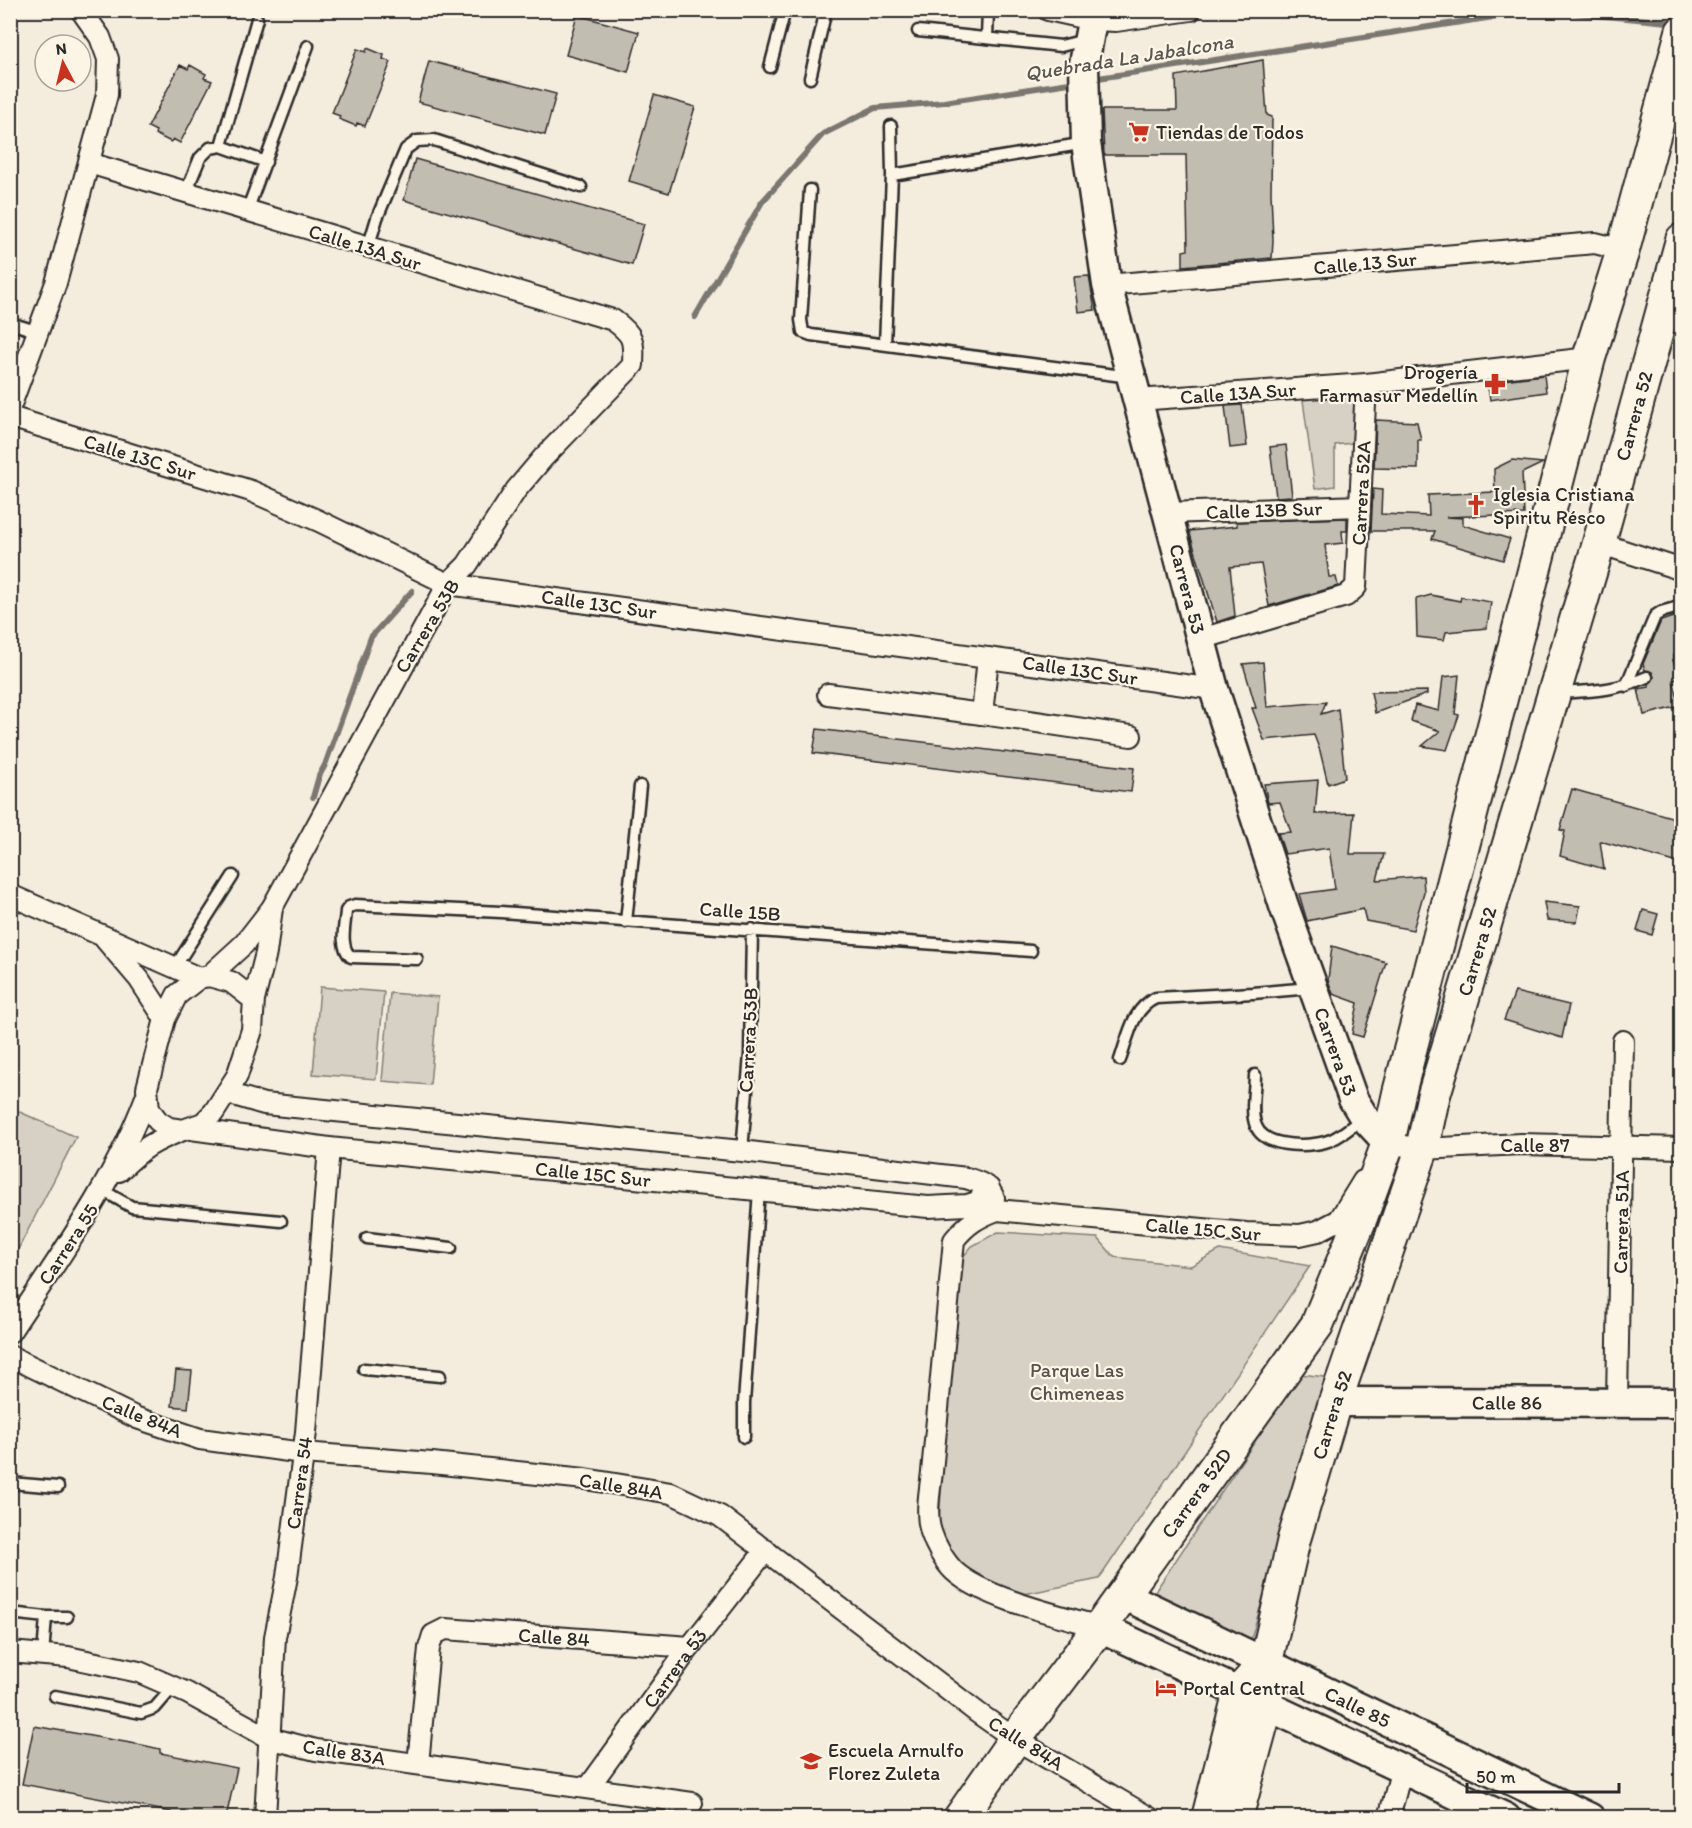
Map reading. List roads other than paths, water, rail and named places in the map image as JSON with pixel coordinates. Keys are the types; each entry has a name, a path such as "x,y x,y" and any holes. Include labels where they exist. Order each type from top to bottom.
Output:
{"main road":[{"name":"Carrera 52","path":"1388,1143 1401,1082 1589,358 1623,250 1682,32"},
{"name":"Carrera 52","path":"1208,1818 1266,1662 1294,1539 1335,1402 1422,1149 1433,1098 1675,290 1682,240"},
{"name":"Carrera 52D","path":"960,1818 1317,1325 1360,1220 1388,1143"},
{"name":"Carrera 52","path":"1236,1818 1253,1697"}],"street":[{"path":"10,407 56,283 107,95 108,59 100,37 81,10"},
{"path":"1048,10 1089,45 1116,21 1191,10"},
{"name":"Carrera 53","path":"1089,45 1086,143 1107,285 1214,689 1312,988 1353,1100 1364,1117 1388,1143"},
{"name":"Calle 13A Sur","path":"89,163 613,321 626,329 634,342"},
{"name":"Calle 13 Sur","path":"1107,285 1595,243 1623,250"},
{"name":"Carrera 53B","path":"165,1019 177,994 204,977 244,944 272,908 447,584 467,565 516,490 543,458 633,365 634,342"},
{"name":"Calle 13A Sur","path":"1134,389 1366,384 1589,358"},
{"name":"Carrera 52A","path":"1201,639 1346,596 1356,587 1366,384"},
{"name":"Calle 13C Sur","path":"10,417 251,491 319,521 447,584 1214,689"},
{"name":"Calle 13B Sur","path":"1168,513 1360,506"},
{"path":"1599,543 1681,571"},
{"path":"982,714 988,658"},
{"path":"828,694 1131,736"},
{"path":"10,895 176,967 237,985 254,1000"},
{"name":"Carrera 53B","path":"187,1129 203,1123 214,1112 237,1076 252,1030 254,1000 266,953 272,908"},
{"path":"101,935 139,979 165,1019"},
{"name":"Carrera 55","path":"10,1332 104,1188 134,1131 146,1097 165,1019"},
{"name":"Carrera 51A","path":"1617,1402 1623,1041"},
{"name":"Calle 15C Sur","path":"187,1129 329,1148 928,1207 967,1205 977,1202 990,1188 966,1178 742,1151 264,1104 227,1093"},
{"path":"146,1097 149,1109 158,1121 169,1128 187,1129"},
{"name":"Carrera 55","path":"104,1188 136,1154 153,1142 187,1129"},
{"name":"Calle 87","path":"1388,1143 1422,1149 1521,1144 1682,1148"},
{"name":"Calle 15C Sur","path":"997,1209 1246,1233 1300,1235 1318,1231 1339,1220 1388,1143"},
{"name":"Carrera 54","path":"265,1818 275,1637 287,1577 303,1453 329,1148"},
{"path":"954,1240 976,1217 997,1209 990,1188"},
{"path":"928,1207 950,1226 954,1240 929,1505 930,1530 953,1570 970,1583 1026,1604 1100,1627"},
{"name":"Calle 84A","path":"10,1356 137,1418 200,1439 303,1453 432,1463 585,1479 671,1493 720,1516 1015,1739 1150,1818"},
{"name":"Calle 86","path":"1335,1402 1682,1403"},
{"name":"Carrera 53","path":"588,1788 690,1647 766,1550"},
{"name":"Calle 85","path":"1124,1593 1132,1599 1590,1818"},
{"name":"Calle 85","path":"1100,1627 1506,1818"},
{"name":"Calle 84","path":"418,1764 429,1648 433,1635 445,1629 690,1647"},
{"name":"Calle 83A","path":"10,1652 68,1657 139,1672 173,1687 269,1738 316,1750 692,1803"},
{"path":"1389,1818 1402,1768"}],"lane":[{"path":"770,67 785,10"},
{"path":"810,78 825,10"},
{"path":"987,38 988,10"},
{"path":"221,146 257,19"},
{"path":"918,32 1061,46 1089,45"},
{"path":"247,211 308,46"},
{"path":"885,344 892,175 891,126"},
{"path":"368,248 377,218 406,149 417,141 434,140 581,187"},
{"path":"892,175 1086,143"},
{"path":"186,192 200,158 210,147 221,146 266,162"},
{"name":"Calle 13A Sur","path":"810,190 801,320 803,332 811,335 885,344 1134,389"},
{"path":"10,323 39,332"},
{"path":"1626,686 1655,616 1682,606"},
{"path":"1554,693 1604,691 1626,686 1647,676"},
{"path":"626,922 639,786"},
{"path":"176,967 233,876"},
{"name":"Calle 15B","path":"417,959 351,957 345,953 346,911 355,905 501,912 1031,951"},
{"name":"Carrera 53B","path":"742,1151 750,1054 752,930"},
{"path":"1120,1060 1137,1012 1146,1002 1156,998 1312,988"},
{"path":"1255,1075 1254,1119 1256,1129 1273,1141 1292,1146 1332,1140 1364,1117"},
{"path":"104,1188 132,1207 281,1221"},
{"path":"744,1437 744,1403 759,1190"},
{"path":"367,1238 451,1248"},
{"path":"364,1369 440,1376"},
{"path":"10,1484 58,1487"},
{"path":"10,1613 67,1617"},
{"path":"43,1655 46,1617"},
{"path":"56,1696 141,1713 155,1708 173,1687"}],"waterway":[{"name":"Quebrada La Jabalcona","path":"1092,79 1500,16 1564,12 1668,22"},
{"name":"Quebrada La Jabalcona","path":"695,317 762,202 823,134 875,108 944,102 1076,82"},
{"name":"Quebrada La Jabalcona","path":"313,797 371,637 412,591"}],"place":[{"name":"Tiendas de Todos","path":"1139,132"},
{"name":"Drogería Farmasur Medellín","path":"1495,384"},
{"name":"Iglesia Cristiana Spiritu Résco","path":"1476,505"},
{"name":"Portal Central","path":"1166,1688"},
{"name":"Escuela Arnulfo Florez Zuleta","path":"811,1761"}],"park label":[{"name":"Parque Las Chimeneas","path":"1077,1382"}]}
